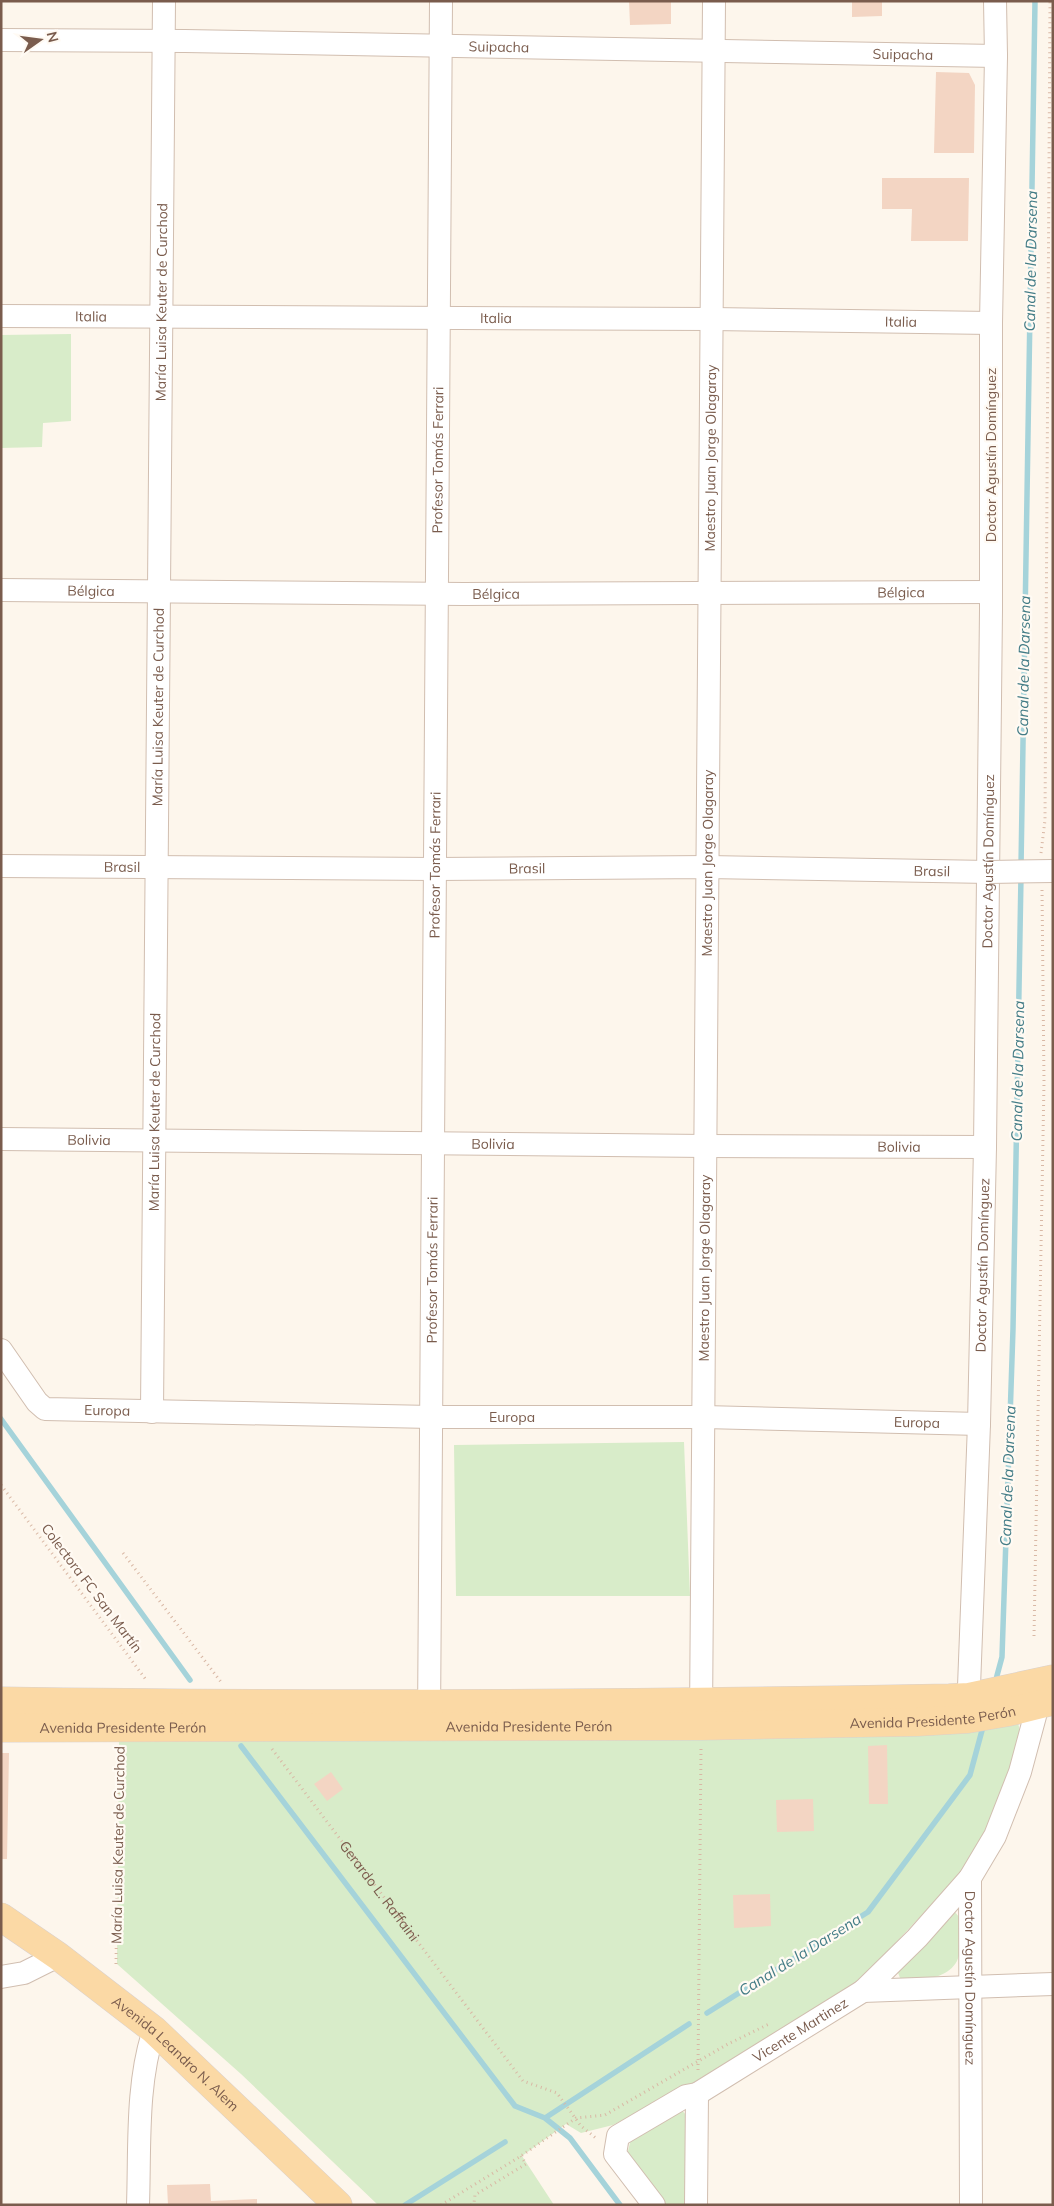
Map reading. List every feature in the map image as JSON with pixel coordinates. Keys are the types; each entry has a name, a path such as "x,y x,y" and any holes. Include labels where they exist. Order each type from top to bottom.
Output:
{"main road":[{"name":"Avenida Presidente Perón","path":"1,1701 120,1715 255,1727 429,1716 701,1714 968,1708 1049,1689"},
{"name":"Avenida Presidente Perón","path":"1,1728 120,1715 164,1704 238,1704 429,1716"},
{"name":"Avenida Leandro N. Alem","path":"1,1917 58,1956 154,2030 338,2205"}],"street":[{"name":"María Luisa Keuter de Curchod","path":"152,1412 164,1"},
{"name":"Profesor Tomás Ferrari","path":"429,1716 441,1"},
{"name":"Maestro Juan Jorge Olagaray","path":"701,1714 714,1"},
{"name":"Doctor Agustín Domínguez","path":"968,1708 979,1424 985,1147 989,872 991,323 996,56 994,1"},
{"name":"Suipacha","path":"1,40 163,40 996,56"},
{"name":"Italia","path":"1,316 712,319 991,323"},
{"name":"Bélgica","path":"1,590 437,592 474,594 991,592"},
{"name":"Brasil","path":"1,866 435,869 708,867 989,872 1045,870"},
{"name":"Bolivia","path":"1,1139 985,1147"},
{"name":"Europa","path":"1,1350 37,1402 45,1410 431,1417 704,1417 979,1424"},
{"name":"Doctor Agustín Domínguez","path":"971,2205 970,1878 995,1836 1049,1689"},
{"name":"Vicente Martinez","path":"615,2154 618,2136 686,2096 697,2094 862,1991 917,1938 970,1878"},
{"path":"1,1977 24,1973 58,1956"},
{"path":"862,1991 1053,1984"},
{"path":"138,2205 143,2075 146,2053 154,2030"},
{"path":"696,2205 697,2094"},
{"path":"615,2154 654,2205"}],"path":[{"path":"1034,1636 1044,1082 1045,870 1041,841 1045,810 1050,1"},
{"name":"Colectora FC San Martín","path":"1,1485 164,1704"},
{"path":"123,1553 238,1704"},
{"path":"697,2094 701,1714"},
{"name":"María Luisa Keuter de Curchod","path":"116,1964 120,1715"},
{"name":"Gerardo L. Raffaini","path":"255,1727 523,2081 557,2093 582,2126 615,2154"},
{"path":"441,2205 521,2156 575,2118 605,2115 779,2018"},
{"path":"472,2205 475,2195 526,2164 521,2156"}],"green space":[{"path":"71,334 71,421 43,423 42,447 1,448 1,335"},
{"path":"684,1442 690,1596 456,1596 454,1445"},
{"path":"1018,1723 1020,1731 1011,1772 989,1829 963,1871 856,1985 715,2072 613,2125 581,2133 566,2124 522,2156 554,2205 378,2205 241,2074 117,1964 119,1737 919,1736"},
{"path":"954,1911 960,1918 961,1940 957,1961 939,1976 923,1979 900,1978 897,1970"},
{"path":"680,2108 686,2115 685,2205 663,2205 627,2155 632,2135"}],"building":[{"path":"629,1 671,1 671,24 630,25"},
{"path":"852,1 882,1 882,16 852,17"},
{"path":"936,72 969,73 975,85 974,153 934,153"},
{"path":"882,178 969,178 968,241 911,241 912,209 882,209"},
{"path":"887,1745 888,1804 869,1804 868,1746"},
{"path":"1,1753 9,1753 7,1859 1,1859"},
{"path":"331,1772 343,1789 327,1801 314,1784"},
{"path":"813,1799 814,1831 777,1832 776,1800"},
{"path":"770,1894 771,1926 734,1928 733,1895"},
{"path":"210,2184 211,2201 257,2199 257,2205 168,2205 167,2185"}],"waterway":[{"name":"Canal de la Darsena","path":"1021,867 1035,1"},
{"name":"Canal de la Darsena","path":"995,1683 1002,1657 1013,1329 1021,876"},
{"path":"1,1419 190,1680"},
{"name":"Canal de la Darsena","path":"707,2013 868,1912 970,1775 984,1723"},
{"path":"241,1746 515,2106 545,2118 570,2138 620,2205"},
{"name":"Canal de la Darsena","path":"545,2118 689,2024"},
{"name":"Canal de la Darsena","path":"405,2205 505,2142"}]}
